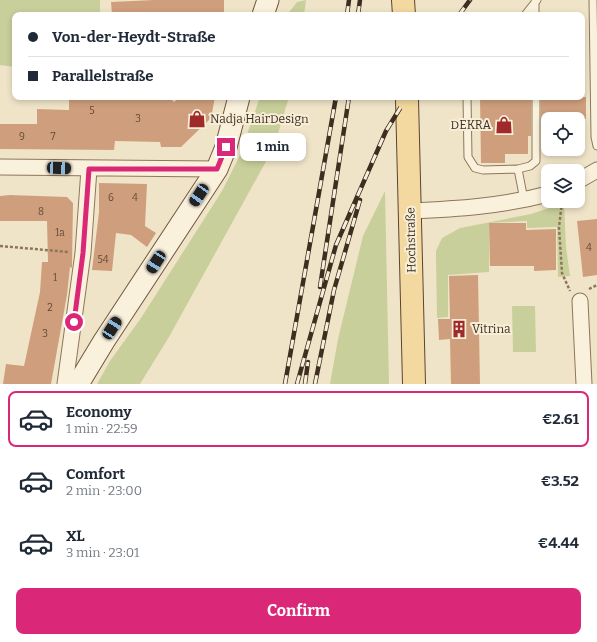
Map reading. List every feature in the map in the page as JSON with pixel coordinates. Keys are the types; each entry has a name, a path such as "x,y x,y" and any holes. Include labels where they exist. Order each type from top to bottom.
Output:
{"main road":[{"path":"264,12 268,0"},
{"path":"403,0 404,12"},
{"path":"78,384 104,341 217,169 226,147 238,100"},
{"name":"Hochstraße","path":"407,100 414,384"}],"street":[{"path":"0,167 217,169"},
{"path":"65,384 83,253 89,169"},
{"path":"585,177 597,170"},
{"path":"410,211 480,207 541,196"},
{"path":"580,301 584,384"}],"lane":[{"path":"593,0 595,137 597,146"},
{"path":"527,12 536,1"},
{"path":"535,12 536,1"},
{"path":"467,100 468,157 475,168 483,170 518,169 530,166 536,161 536,100"},
{"path":"518,169 524,200"}],"path":[{"path":"561,208 559,227 562,273 571,292 580,301"},
{"path":"0,246 83,253"},
{"path":"591,288 597,285"}],"green space":[{"path":"0,0 100,0 100,12 12,12 12,67 0,65"},
{"path":"306,0 304,12 289,12 297,2"},
{"path":"259,100 288,100 274,147 169,337 140,384 97,384 110,361 141,318 222,191 239,157"},
{"path":"385,191 389,384 330,384 338,339 363,236"},
{"path":"549,208 564,208 566,247 570,276 558,277 557,227 527,228 527,221 489,223 489,272 448,275 448,317 437,318 436,251 442,238 460,228 531,214"},
{"path":"512,306 535,306 536,352 513,352"}],"building":[{"path":"154,0 224,0 224,12 112,12 111,2"},
{"path":"586,97 586,119 585,112 541,112 541,100 585,100"},
{"path":"69,100 172,100 174,102 176,100 214,100 211,118 181,147 161,147 160,142 115,141 114,150 0,149 0,124 37,124 37,109 69,110"},
{"name":"DEKRA","path":"480,100 531,100 531,136 528,136 528,154 505,154 505,163 481,163"},
{"path":"99,183 147,184 145,226 156,233 147,247 131,235 116,233 112,271 92,270 99,212"},
{"path":"0,196 67,197 73,203 72,268 70,267 67,295 51,384 3,384 6,364 24,366 40,292 42,262 48,262 47,221 0,221"},
{"path":"597,219 597,275 583,277 577,221"},
{"path":"489,223 526,223 526,230 556,229 556,270 534,271 534,266 490,266"},
{"name":"Vitrina","path":"478,275 480,384 451,384 450,339 439,340 438,319 450,319 449,276"}],"railway":[{"path":"347,12 349,0"},
{"path":"358,12 360,0"},
{"path":"461,12 470,0"},
{"path":"285,384 335,100"},
{"path":"320,287 349,100"},
{"path":"297,384 336,245 386,131 405,100"},
{"path":"315,384 334,290 360,200"},
{"path":"305,384 308,362"}],"place":[{"name":"Nadja HairDesign","path":"197,119"},
{"name":"DEKRA","path":"504,125"},
{"name":"Vitrina","path":"459,329"}],"route":[{"path":"74,322 83,253 85,206 89,169 217,169 226,147"}]}
